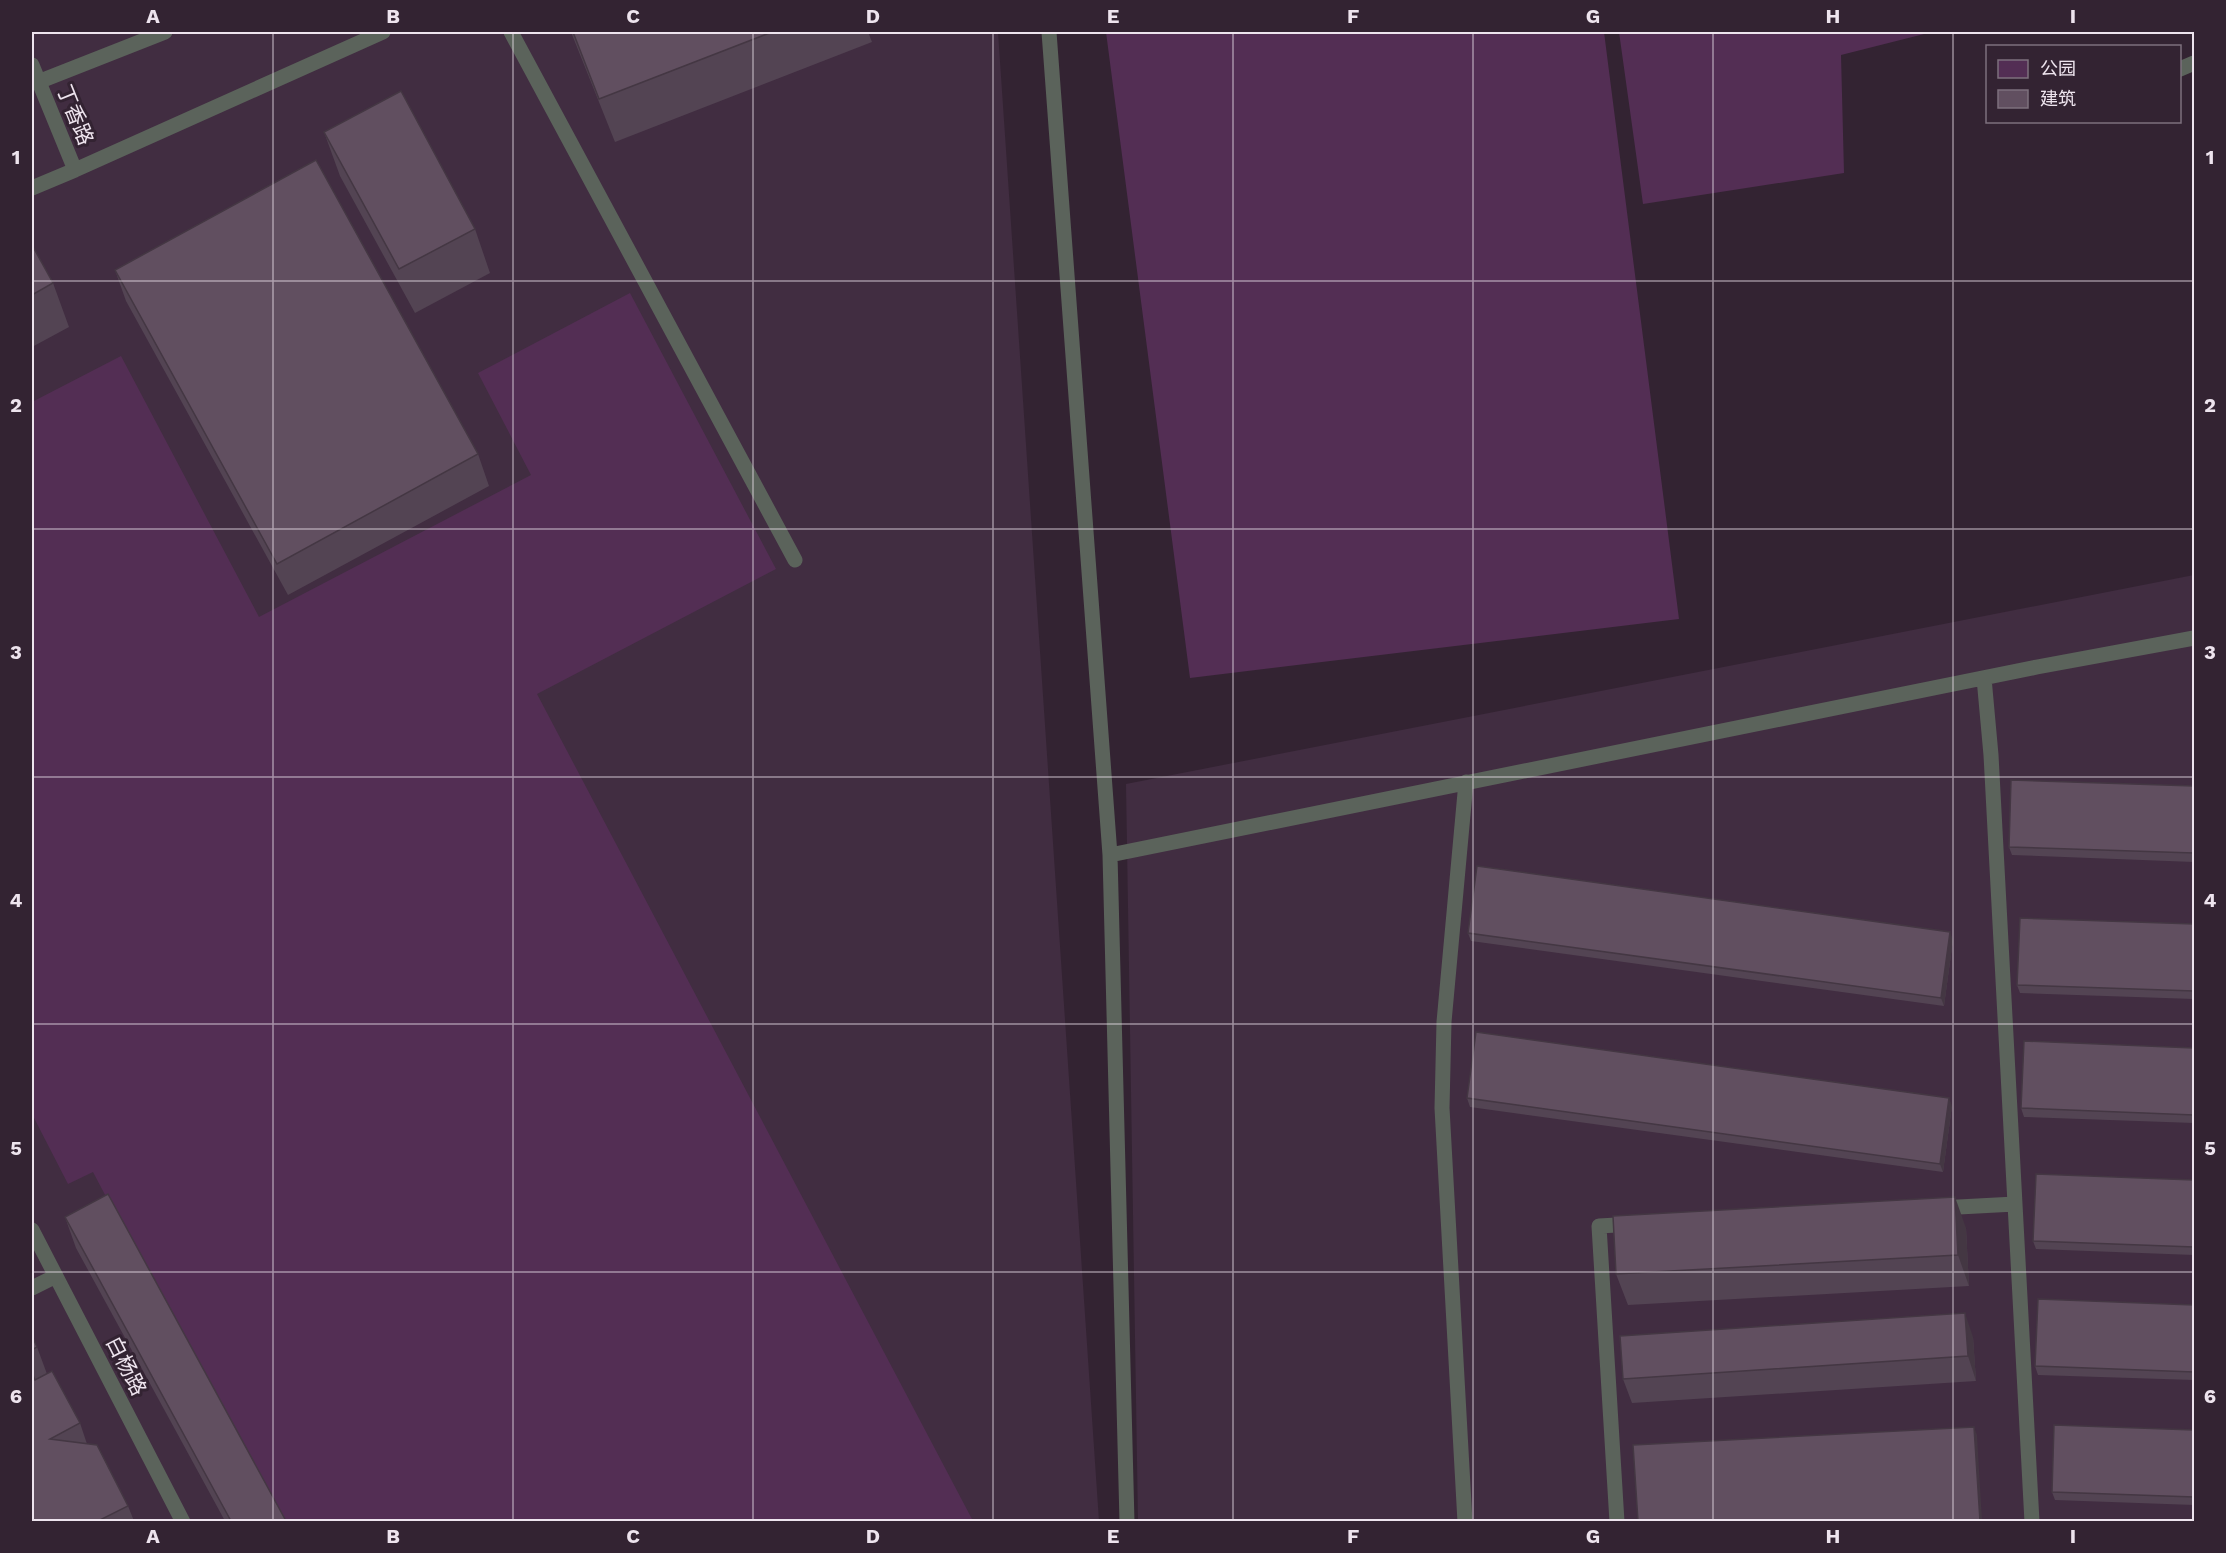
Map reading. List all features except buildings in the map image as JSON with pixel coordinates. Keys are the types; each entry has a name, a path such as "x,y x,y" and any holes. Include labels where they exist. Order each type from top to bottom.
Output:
{"lane":[{"path":"38,81 165,32"},
{"path":"75,170 383,32"},
{"path":"511,32 795,560"},
{"path":"1049,32 1110,855 1127,1521"},
{"name":"丁香路","path":"32,65 75,170 32,188"},
{"path":"1110,855 1984,678 2194,638"},
{"path":"1984,678 1991,755 2032,1521"},
{"path":"1465,1521 1442,1108 1444,1022 1466,782"},
{"path":"1919,1209 2014,1204"},
{"path":"1617,1521 1599,1226 1646,1223"},
{"name":"白杨路","path":"32,1230 183,1521"},
{"path":"32,1288 56,1276"}],"shaded area":[{"path":"32,32 998,32 1099,1521 32,1521"},
{"path":"2194,575 2194,1521 1138,1521 1126,784"}],"green space":[{"path":"1106,32 1604,32 1679,619 1190,678"},
{"path":"1619,32 1932,32 1841,55 1844,173 1643,204"},
{"path":"630,293 776,569 537,694 973,1521 277,1521 93,1172 68,1184 32,1114 32,402 121,356 259,617 531,475 478,373"}]}
